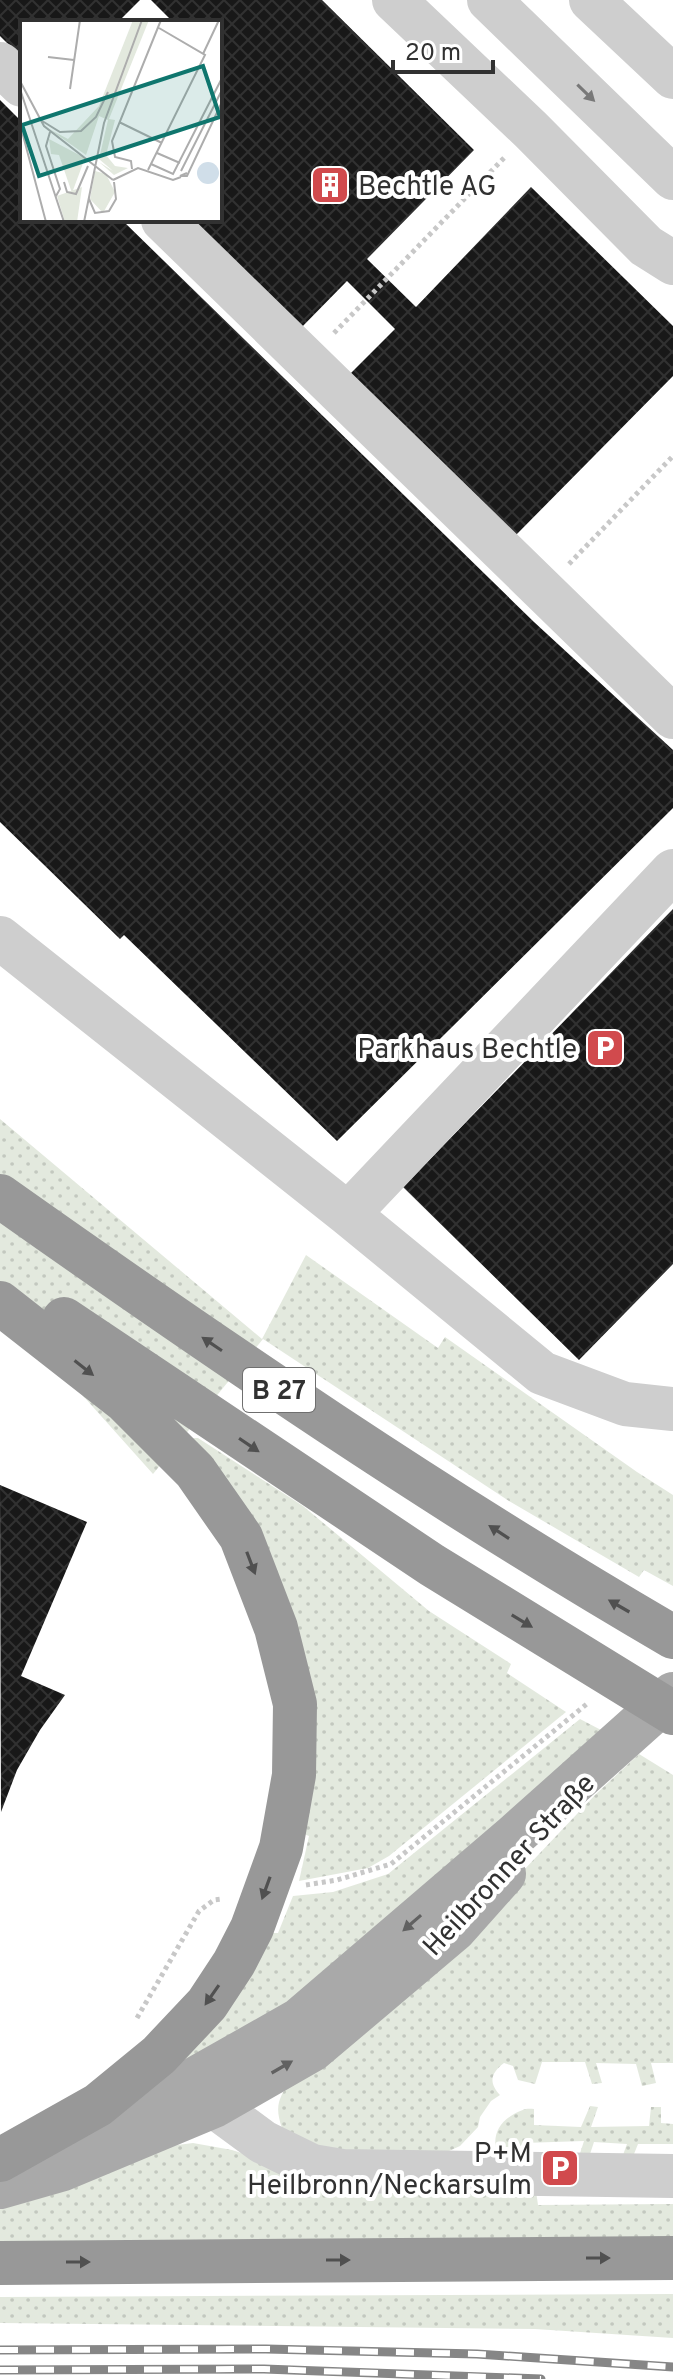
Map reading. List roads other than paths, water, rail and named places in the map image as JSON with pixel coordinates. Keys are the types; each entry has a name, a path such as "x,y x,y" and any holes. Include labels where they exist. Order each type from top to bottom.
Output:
{"highway":[{"name":"B 27","path":"0,1196 298,1403 565,1574 673,1637"},
{"name":"B 27","path":"0,1274 251,1446 432,1565 673,1713"},
{"path":"0,1303 125,1401 195,1471 241,1537 276,1628 295,1704 294,1775 281,1848 240,1913 234,1963 207,2004 159,2055 98,2105 0,2160"},
{"path":"0,2263 673,2258"}],"main road":[{"name":"Heilbronner Straße","path":"0,2187 63,2169 203,2093 299,2020 514,1836 673,1694"},
{"name":"Heilbronner Straße","path":"0,2160 203,2093"}],"street":[{"path":"394,0 531,130 646,246 673,263"},
{"path":"489,0 673,178"},
{"path":"591,0 673,77"},
{"path":"0,64 20,83"},
{"path":"165,222 673,717"},
{"path":"348,1214 673,871"},
{"path":"0,938 348,1214 542,1373 625,1404 673,1409"},
{"path":"203,2093 263,2142 312,2166 342,2171 673,2176"}],"railway":[{"path":"0,2350 266,2349 477,2354 673,2367"},
{"path":"0,2370 264,2369 541,2379"}],"place":[{"name":"Bechtle AG","path":"330,185"},
{"name":"Parkhaus Bechtle","path":"605,1048"},
{"name":"P+M Heilbronn/Neckarsulm","path":"560,2168"}]}
